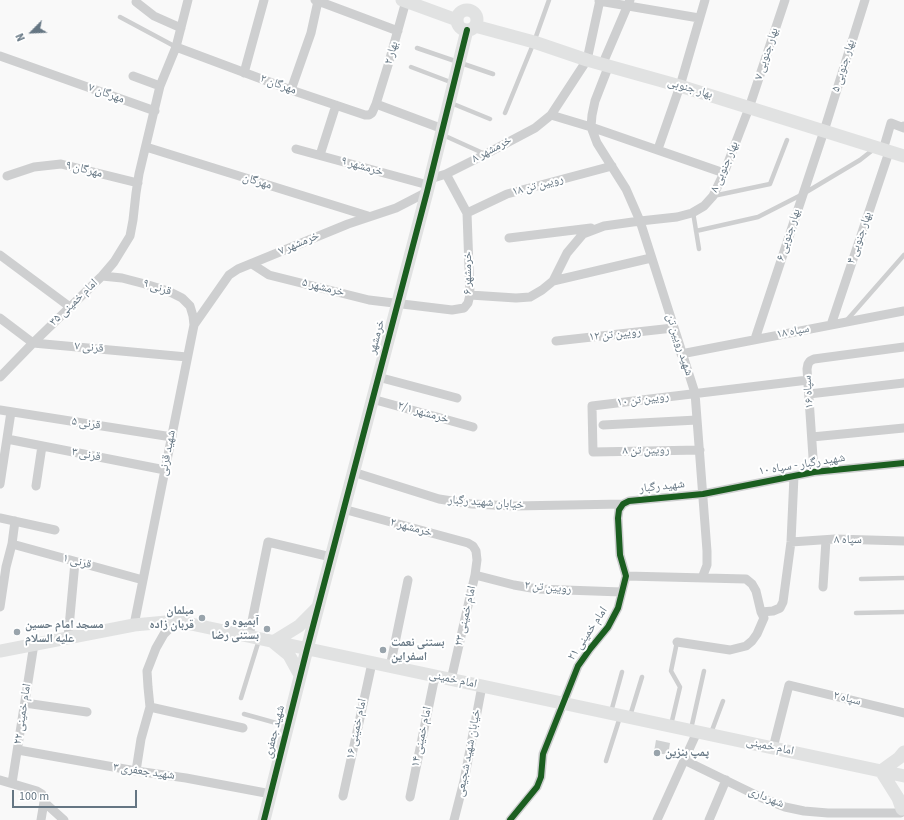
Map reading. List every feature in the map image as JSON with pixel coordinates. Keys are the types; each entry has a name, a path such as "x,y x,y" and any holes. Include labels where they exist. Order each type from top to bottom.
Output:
{"street":[{"path":"138,183 160,86 176,47 188,0"},
{"path":"244,73 264,0"},
{"path":"587,60 599,0 629,3 699,18"},
{"path":"658,149 680,86 705,0"},
{"name":"بهار جنوبی ۷","path":"749,108 785,0"},
{"name":"بهار جنوبی ۵","path":"824,131 865,0"},
{"path":"291,90 311,33 316,1 398,31"},
{"path":"404,1 457,20"},
{"name":"بهار ۲","path":"376,104 398,31 404,1"},
{"path":"136,2 154,16 181,28"},
{"path":"591,127 595,101 606,64 629,3"},
{"path":"473,5 477,17 471,28 460,27 457,20 458,16 464,10 473,5"},
{"name":"بهار جنوبی","path":"471,28 534,42 587,60 606,64 680,86 891,151"},
{"name":"خرمشهر","path":"307,649 454,83 471,28"},
{"name":"مهرگان ۲","path":"176,47 291,90 365,115 372,113 376,104"},
{"name":"مهرگان ۷","path":"0,56 155,112"},
{"name":"خرمشهر ۸","path":"428,186 446,174 535,128 551,115 587,60"},
{"path":"133,76 160,86"},
{"path":"376,104 442,132"},
{"path":"320,155 336,105"},
{"name":"بهار جنوبی ۸","path":"604,226 678,217 693,212 704,206 713,196 749,108"},
{"path":"551,115 724,172"},
{"name":"بهار جنوبی ۴","path":"831,325 891,151 891,124 904,128 904,126"},
{"name":"شهید رویین تن","path":"591,127 597,143 626,189 640,221 681,354 695,393 707,552 707,565 702,578"},
{"name":"بهار جنوبی ۶","path":"755,339 824,131"},
{"name":"مهرگان","path":"146,148 368,216"},
{"name":"خرمشهر ۹","path":"296,149 428,186"},
{"name":"مهرگان ۹","path":"7,176 34,167 61,164 138,183"},
{"name":"رویین تن ۱۸","path":"467,213 507,194 612,166"},
{"name":"خرمشهر ۶","path":"397,304 459,310 464,308 468,303 470,295 467,213 446,174"},
{"name":"امام خمینی ۳۵","path":"0,377 102,276 114,262 130,236 138,183"},
{"name":"خرمشهر ۷","path":"194,325 229,275 238,269 368,216 396,208 428,186"},
{"path":"470,295 516,298 530,297 553,281 567,253 583,234 604,226"},
{"path":"509,238 604,226"},
{"path":"0,255 70,307"},
{"path":"553,281 651,258"},
{"name":"خرمشهر ۵","path":"252,264 269,275 369,300 397,304"},
{"name":"قرنی ۹","path":"102,276 122,278 146,284 168,291 182,298 190,306 194,325"},
{"name":"سپاه ۱۸","path":"681,354 904,311"},
{"path":"0,318 33,343"},
{"name":"شهید قرنی","path":"134,625 194,325"},
{"name":"رویین تن ۱۲","path":"556,341 673,328"},
{"name":"قرنی ۷","path":"33,343 187,357"},
{"name":"سپاه ۱۶","path":"814,472 808,380 808,364 810,361 814,359 904,347"},
{"path":"378,377 458,398"},
{"name":"رویین تن ۱۰","path":"593,452 592,406 808,380"},
{"path":"809,394 904,383"},
{"name":"خرمشهر ۲/۱","path":"372,399 473,428"},
{"name":"قرنی ۵","path":"0,410 172,437"},
{"path":"0,484 11,412"},
{"path":"603,425 697,420"},
{"path":"812,437 904,428"},
{"name":"قرنی ۳","path":"8,439 165,470"},
{"path":"36,486 42,446"},
{"name":"رویین تن ۸","path":"593,452 700,450"},
{"name":"شهید رگبار - سپاه ۱۰","path":"703,494 814,472 904,463"},
{"name":"خیابان شهید رگبار","path":"353,472 439,499 472,504 514,506 623,504"},
{"path":"761,612 772,611 780,608 783,602 791,542 794,476"},
{"name":"شهید رگبار","path":"623,504 629,501 703,494"},
{"name":"امام خمینی ۲۱","path":"510,820 537,787 541,777 543,754 578,666 608,627 618,608 626,576 620,555 618,518 619,510 623,504"},
{"name":"خرمشهر ۲","path":"343,509 468,543 473,546 476,551"},
{"path":"0,518 55,530"},
{"path":"0,607 15,521"},
{"path":"823,586 826,540"},
{"name":"سپاه ۸","path":"791,542 826,540 904,541"},
{"path":"254,638 268,542 331,557"},
{"name":"قرنی ۱","path":"12,544 143,580"},
{"name":"امام خمینی ۲۳","path":"451,680 475,575 477,560 476,551"},
{"path":"68,638 75,562"},
{"name":"رویین تن ۲","path":"475,575 537,589 622,592"},
{"path":"626,576 746,579 752,584 756,591 764,618 757,634 746,646 730,650 677,642"},
{"path":"390,667 408,580"},
{"path":"300,675 289,655 273,642 299,626 318,607"},
{"path":"136,771 141,739 150,707 147,671 156,648 164,634 177,621"},
{"name":"امام خمینی","path":"0,651 134,625 177,621 904,776"},
{"name":"امام خمینی ۲۲","path":"12,783 34,644"},
{"name":"شهید جعفری","path":"264,820 307,649"},
{"name":"امام خمینی ۱۶","path":"343,796 372,663"},
{"name":"امام خمینی ۱۴","path":"410,798 435,676"},
{"name":"سپاه ۲","path":"773,748 790,685 904,713"},
{"name":"خیابان شهید شجیعی","path":"454,820 464,781 482,686"},
{"path":"25,703 87,712"},
{"path":"150,707 243,728"},
{"path":"657,820 684,760 694,731"},
{"name":"شهید جعفری ۳","path":"18,750 136,771 186,778 270,794"},
{"path":"902,810 898,798 881,771 899,758 904,752"},
{"name":"شهرداری","path":"684,760 762,798 785,807 826,817 902,810"},
{"path":"0,780 37,791 42,794 44,802 41,820"},
{"path":"709,820 726,780"},
{"path":"44,802 64,820"}],"lane":[{"path":"505,113 534,42 549,0"},
{"path":"120,16 176,47"},
{"path":"417,48 493,74"},
{"path":"411,67 454,83"},
{"path":"450,102 490,120"},
{"path":"442,132 485,154"},
{"path":"713,196 770,184 786,140"},
{"path":"696,232 758,217 803,194 860,160 891,151"},
{"path":"693,212 698,249"},
{"path":"846,322 903,258"},
{"path":"861,579 904,578"},
{"path":"856,613 904,612"},
{"path":"241,698 254,638"},
{"path":"670,726 680,686 671,671 677,642"},
{"path":"694,731 704,671"},
{"path":"620,716 622,672"},
{"path":"606,761 620,716 642,677"},
{"path":"711,735 723,701"},
{"path":"244,714 288,726"}],"building":[{"path":"656,740 670,743 668,755 654,752"}],"cycle path":[{"path":"264,820 307,649 427,192 467,30"},
{"path":"510,820 537,787 541,777 543,754 578,666 608,627 618,608 626,576 620,555 618,518 619,510 623,504 629,501 703,494 814,472 904,463"}],"place":[{"name":"مبلمان قربان زاده","path":"202,618"},
{"name":"آبمیوه و بستنی رضا","path":"267,629"},
{"name":"مسجد امام حسین علیه السلام","path":"17,632"},
{"name":"بستنی نعمت اسفراین","path":"383,650"},
{"name":"پمپ بنزین","path":"657,753"}]}
